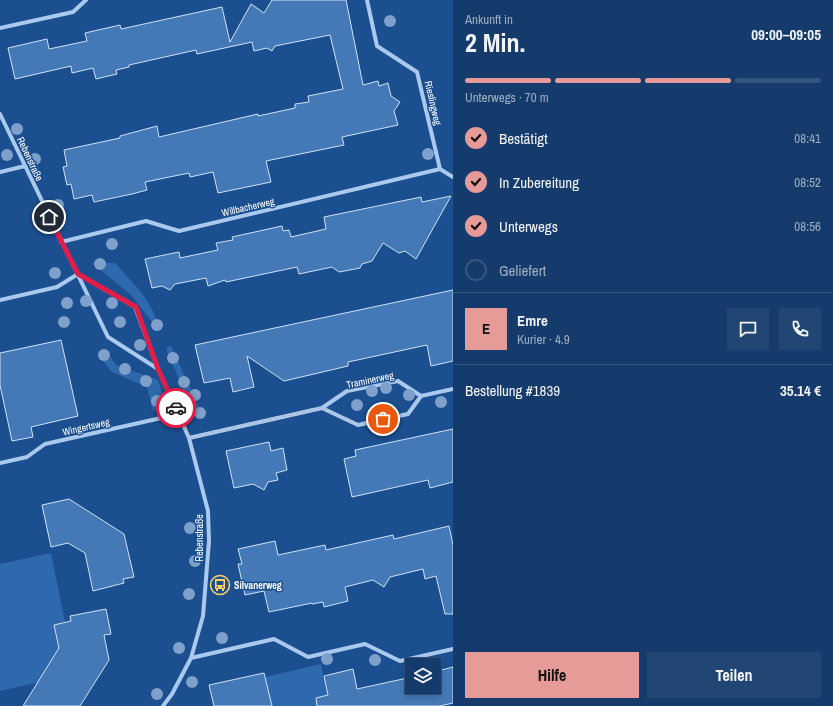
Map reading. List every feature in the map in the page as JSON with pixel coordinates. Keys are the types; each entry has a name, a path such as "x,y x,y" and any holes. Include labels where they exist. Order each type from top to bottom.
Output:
{"street":[{"path":"0,28 73,12 86,0"},
{"name":"Rieslingweg","path":"367,0 377,46 417,72 440,169"},
{"name":"Rebenstraße","path":"0,114 108,337 158,369"},
{"path":"0,172 25,166"},
{"path":"440,169 453,177"},
{"name":"Willbacherweg","path":"61,242 146,220 179,231 440,169"},
{"path":"0,300 57,287 78,274"},
{"name":"Rebenstraße","path":"78,274 136,307 158,369 189,438 208,511 209,541 203,616 191,658 172,694 163,706"},
{"name":"Traminerweg","path":"189,438 322,408 347,391 398,381 422,396"},
{"path":"322,408 358,425 408,414 422,396 453,389"},
{"name":"Wingertsweg","path":"0,463 27,457 45,444 179,414"},
{"path":"191,658 274,639 308,657 365,644 400,661 453,649"}],"shaded area":[{"path":"92,263 115,263 143,294 153,311 159,331 131,295"},
{"path":"171,346 204,418 194,416 166,348"},
{"path":"106,350 116,365 158,380 167,408 153,411 147,387 112,372 98,355"},
{"path":"51,553 65,622 54,625 60,650 40,682 0,691 0,564"},
{"path":"321,664 330,706 272,706 265,677"}],"building":[{"path":"272,0 346,0 363,85 378,81 379,86 388,83 391,96 400,102 394,111 398,125 342,137 344,145 266,161 271,182 218,193 213,172 190,177 189,173 145,182 147,190 132,194 94,202 92,195 74,199 71,184 67,185 63,167 67,166 64,150 120,138 120,136 157,126 159,137 258,114 258,116 295,108 295,104 309,102 308,96 343,89 330,35 275,46 272,51 267,48 254,51 252,42 197,54 196,50 129,65 129,67 116,70 117,74 96,79 93,68 72,73 71,66 15,79 8,48 47,39 49,49 87,41 85,33 120,25 121,29 222,7 230,42 251,4 264,13"},
{"path":"451,196 416,259 405,251 399,253 383,243 372,261 362,264 360,268 339,272 332,267 299,274 297,267 226,282 225,280 208,286 206,278 175,284 170,290 162,286 152,288 145,259 179,252 180,258 218,250 216,243 233,240 232,237 282,226 283,231 289,230 291,237 326,229 324,217 421,197 422,202"},
{"path":"453,290 453,361 431,366 427,345 348,362 348,366 284,381 247,356 254,387 233,392 230,378 204,383 195,345"},
{"path":"61,340 78,416 31,427 33,437 12,441 0,385 0,353"},
{"path":"453,429 453,482 430,488 428,480 352,497 344,459 356,456 355,450"},
{"path":"269,442 271,451 283,448 287,470 276,473 278,480 268,482 264,490 253,484 234,488 226,451"},
{"path":"69,499 124,534 134,577 123,579 124,583 93,591 85,553 68,543 51,547 42,505"},
{"path":"449,526 453,545 453,614 445,614 436,576 425,579 423,569 390,577 384,587 373,580 345,587 348,601 324,607 323,602 312,603 269,612 264,591 245,595 238,564 242,564 238,549 275,541 278,555 325,545 326,550 393,535 394,539"},
{"path":"106,609 111,634 104,635 109,660 80,706 23,706 59,648 54,625 71,621 70,616"},
{"path":"453,667 453,703 440,706 317,706 316,698 328,695 324,676 353,669 357,689 405,679 405,694 441,694 441,670"},
{"path":"264,673 272,706 214,706 209,685"}],"way so far":[{"path":"176,408 189,438 322,408 358,425 383,419"}],"place":[{"name":"Silvanerweg","path":"220,585"}],"route":[{"path":"49,217 78,274 136,307 158,369 176,408"}]}
